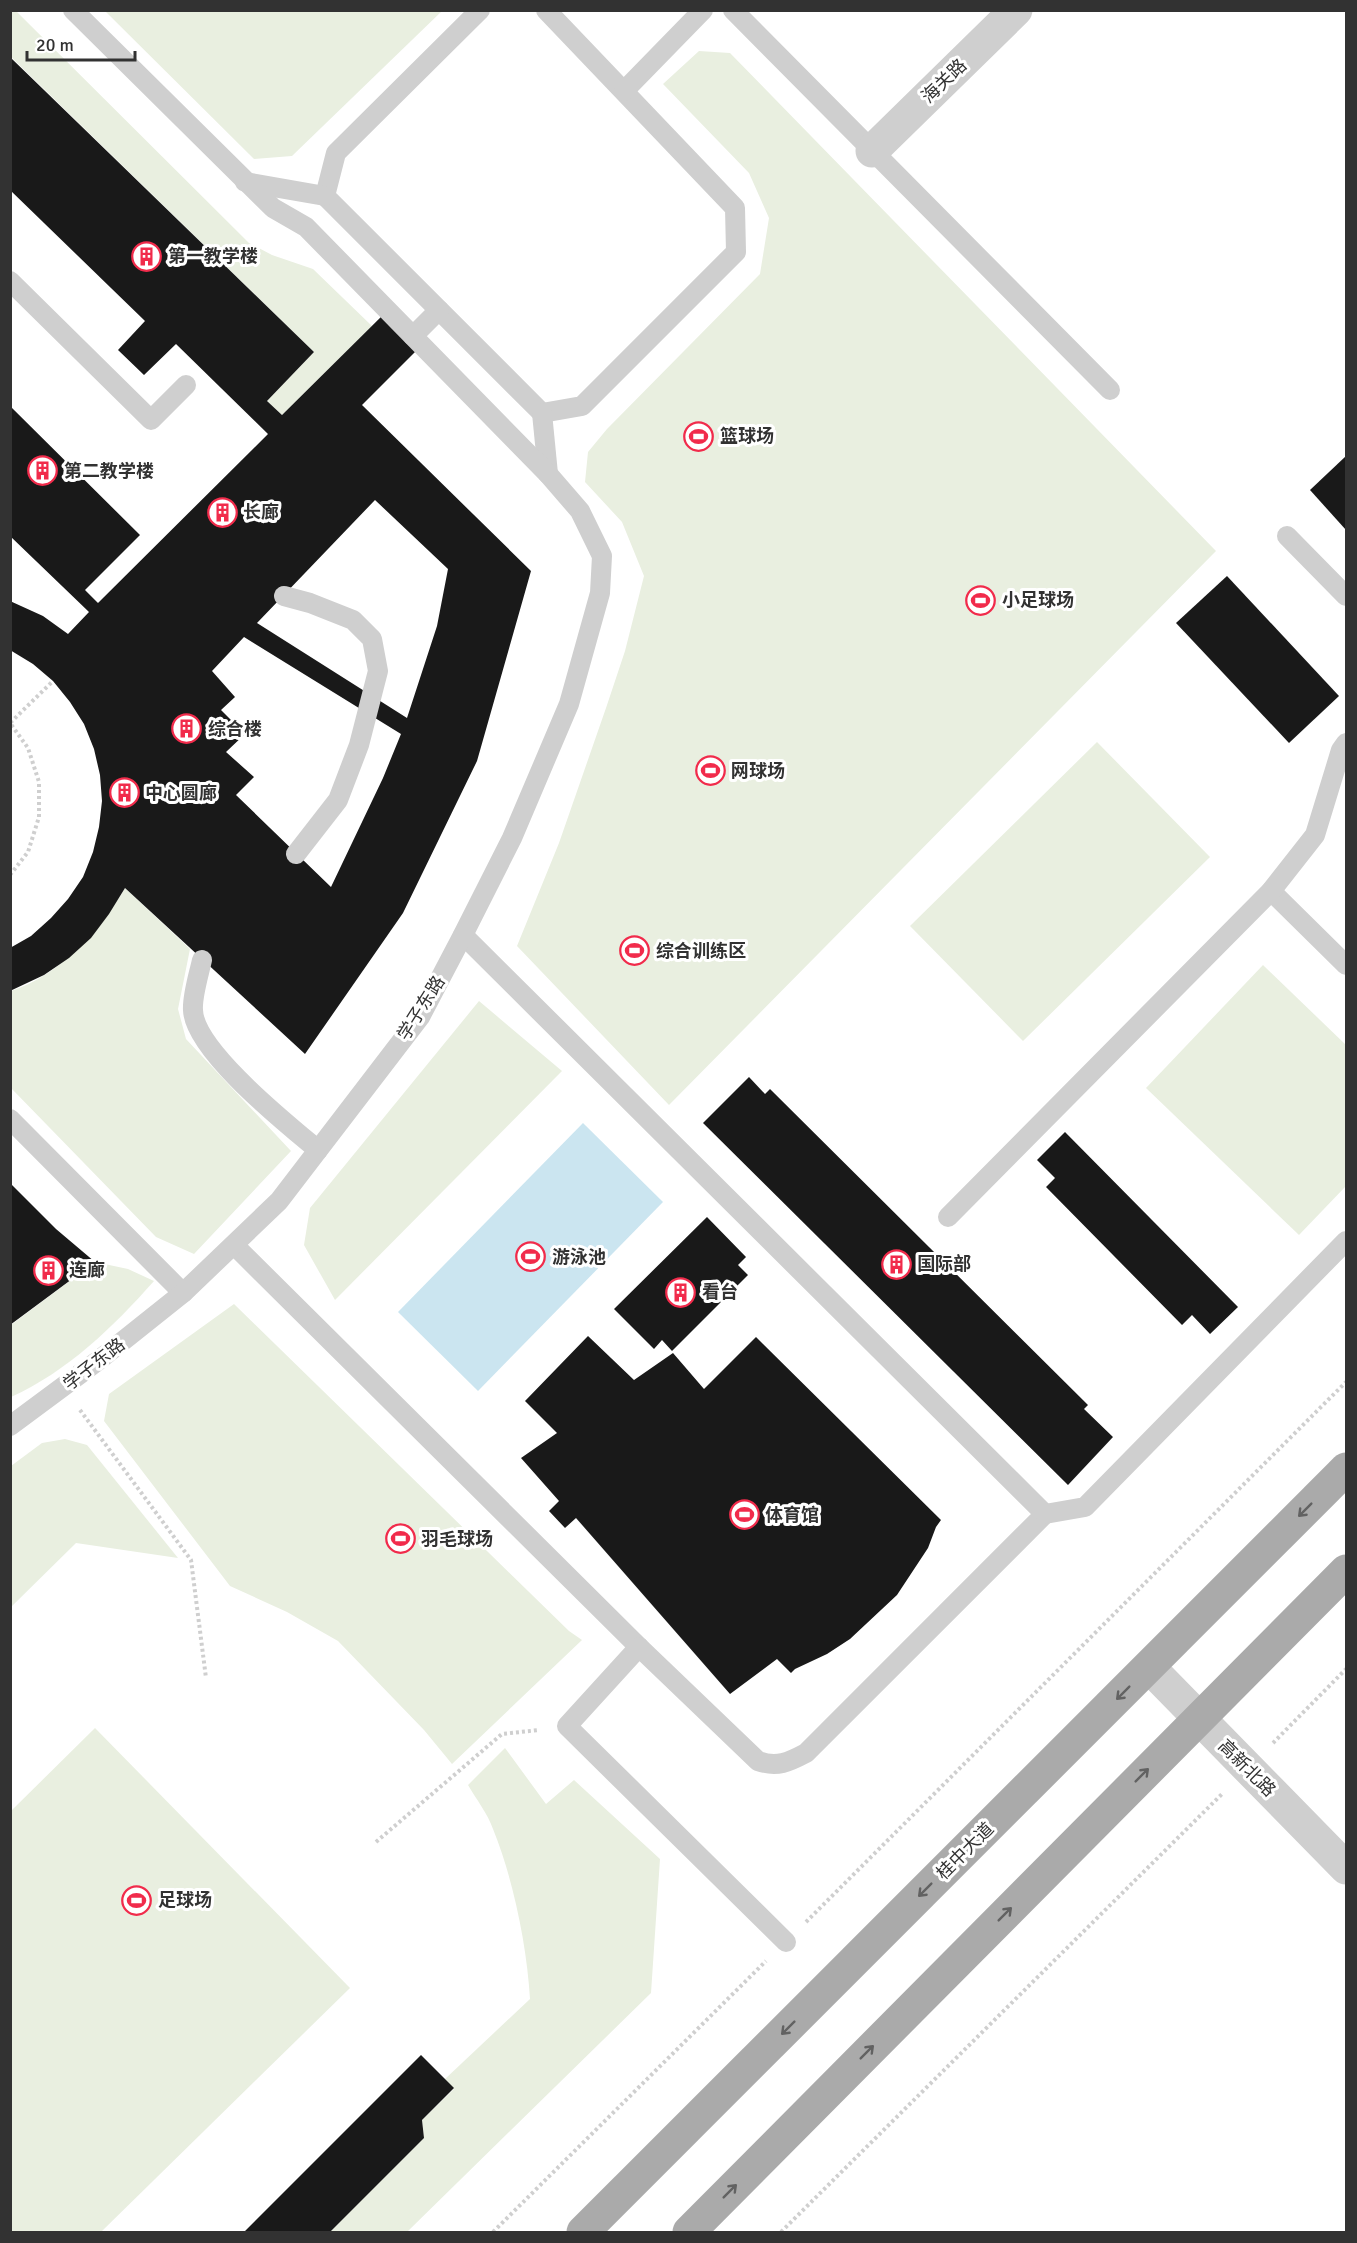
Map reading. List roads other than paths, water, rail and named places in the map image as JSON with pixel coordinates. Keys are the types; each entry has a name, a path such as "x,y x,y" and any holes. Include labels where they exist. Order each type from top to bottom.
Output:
{"main road":[{"name":"桂中大道","path":"583,2232 1347,1469"},
{"path":"689,2232 1347,1571"}],"street":[{"name":"海关路","path":"872,151 1016,10"},
{"name":"高新北路","path":"1149,1667 1347,1868"}],"lane":[{"name":"学子东路","path":"10,1426 64,1387 183,1293 279,1201 420,1017 512,838 569,704 600,593 602,556 580,511 548,474 306,227 273,208 244,182 73,10"},
{"path":"325,196 336,153 480,10"},
{"path":"542,413 582,406 736,252 735,208 546,10"},
{"path":"624,91 703,10"},
{"path":"733,10 1110,390"},
{"path":"244,182 325,196 542,413 548,474"},
{"path":"10,281 151,420 186,385"},
{"path":"413,336 439,310"},
{"path":"1287,536 1347,596"},
{"path":"284,596 310,603 353,620 372,639 378,671 359,745 338,800 296,854"},
{"path":"948,1216 1271,891 1315,835 1341,750 1347,743"},
{"path":"1271,891 1347,965"},
{"path":"463,935 1045,1514"},
{"path":"202,960 193,1011 201,1036 237,1077 318,1150"},
{"path":"10,1119 183,1293"},
{"path":"234,1245 639,1647 758,1761 770,1765 786,1763 806,1753 1045,1514 1085,1507 1347,1241"},
{"path":"639,1647 567,1726 786,1942"}],"water":[{"name":"游泳池","path":"583,1123 663,1202 478,1391 398,1312"}],"place":[{"name":"第一教学楼","path":"147,256"},
{"name":"篮球场","path":"699,436"},
{"name":"第二教学楼","path":"43,471"},
{"name":"长廊","path":"222,512"},
{"name":"小足球场","path":"981,600"},
{"name":"综合楼","path":"187,729"},
{"name":"网球场","path":"710,771"},
{"name":"中心圆廊","path":"124,793"},
{"name":"综合训练区","path":"635,951"},
{"name":"游泳池","path":"531,1257"},
{"name":"国际部","path":"896,1264"},
{"name":"连廊","path":"48,1270"},
{"name":"看台","path":"681,1292"},
{"name":"体育馆","path":"744,1515"},
{"name":"羽毛球场","path":"400,1539"},
{"name":"足球场","path":"137,1900"}]}
